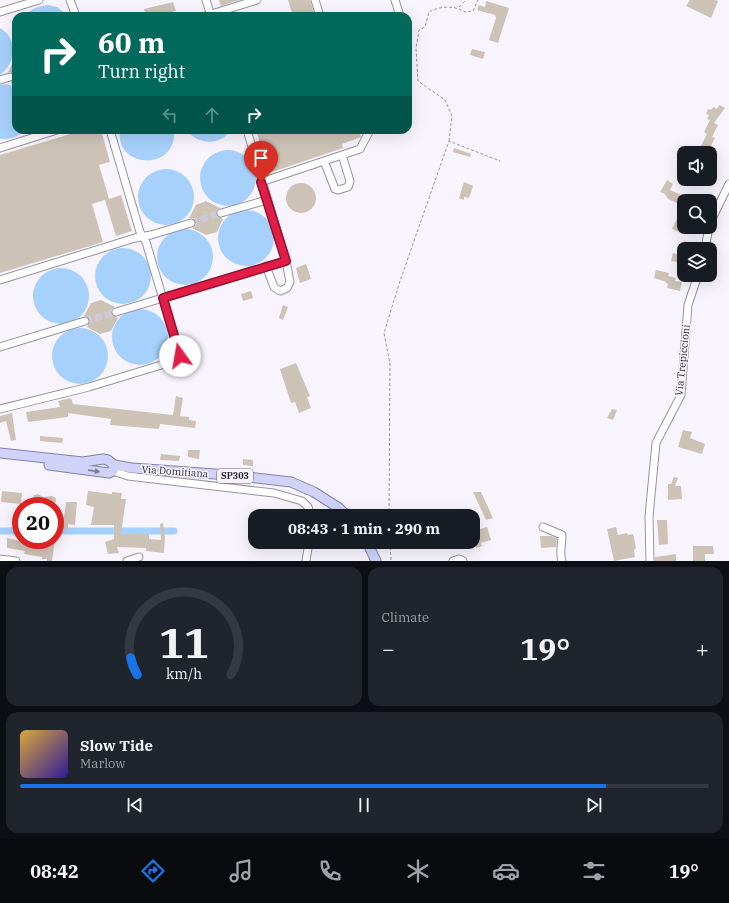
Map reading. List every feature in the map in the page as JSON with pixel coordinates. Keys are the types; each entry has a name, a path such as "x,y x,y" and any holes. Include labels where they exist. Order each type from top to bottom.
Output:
{"main road":[{"name":"Via Domitiana","path":"0,453 83,462 103,459 108,460 113,468"},
{"name":"Via Domitiana","path":"0,459 108,473 113,468 291,482 314,492 340,509"},
{"path":"370,549 376,561"}],"street":[{"path":"0,12 39,0"},
{"path":"70,0 74,12"},
{"path":"206,0 208,12"},
{"path":"221,12 257,0"},
{"path":"315,0 319,12"},
{"path":"395,0 399,12"},
{"path":"0,80 10,77"},
{"path":"0,148 44,134"},
{"path":"0,410 89,387 177,360 180,352 111,134"},
{"path":"247,134 286,261 290,282 283,290 277,290 274,287 266,266"},
{"path":"261,182 360,149 368,134"},
{"path":"324,161 335,189 338,190 348,187 350,181 342,155"},
{"path":"717,209 729,184"},
{"path":"222,213 267,200"},
{"path":"0,280 190,223"},
{"path":"116,312 286,261"},
{"name":"Via Trepiccioni","path":"650,561 649,516 656,443 681,395 688,305 696,282"},
{"path":"0,347 85,321"},
{"path":"113,468 128,476 274,492 302,501 309,509"},
{"path":"543,526 562,535 562,548 560,554 562,561"},
{"path":"306,561 308,549"},
{"path":"127,561 139,557"},
{"path":"0,559 16,561"},
{"path":"453,561 459,559 463,561"}],"path":[{"path":"389,509 390,364 384,333 400,281 449,141 452,116 445,100 418,81 416,48 419,30 425,27 429,12 438,8 459,7 466,0"},
{"path":"459,7 465,12 473,11 478,0"},
{"path":"449,141 500,161"},
{"path":"390,549 391,561"}],"water":[{"path":"48,5 57,7 63,12 28,12 41,6"},
{"path":"0,28 6,33 12,43 12,58 5,70 0,75"},
{"path":"6,84 12,86 12,134 20,134 14,138 0,139 0,85"},
{"path":"120,134 173,134 172,144 166,153 157,159 146,160 135,158 126,152 121,143"},
{"path":"190,134 227,134 221,139 209,142 197,139"},
{"path":"228,150 239,152 248,158 254,167 256,178 254,189 248,198 239,204 228,206 217,204 208,198 202,189 200,178 202,167 208,158 217,152"},
{"path":"166,169 177,172 186,177 191,186 194,197 191,208 186,217 177,222 166,225 155,222 146,217 141,208 138,197 141,186 146,177 155,172"},
{"path":"246,210 257,213 266,218 271,227 274,238 271,249 266,258 257,263 246,266 235,263 226,258 221,249 218,238 221,227 226,218 235,213"},
{"path":"185,229 196,232 205,237 210,246 213,257 210,268 205,277 196,282 185,285 174,282 165,277 160,268 157,257 160,246 165,237 174,232"},
{"path":"123,248 134,251 143,256 148,265 151,276 148,287 143,296 134,301 123,304 112,301 103,296 98,287 95,276 98,265 103,256 112,251"},
{"path":"61,268 72,270 81,276 87,285 89,296 87,307 81,316 72,322 61,324 50,322 41,316 35,307 33,296 35,285 41,276 50,270"},
{"path":"140,309 151,312 160,317 165,326 168,337 165,348 160,357 151,362 140,365 129,362 120,357 115,348 112,337 115,326 120,317 129,312"},
{"path":"80,328 91,330 100,336 106,345 108,356 106,367 100,376 91,382 80,384 69,382 60,376 54,367 52,356 54,345 60,336 69,330"}],"building":[{"path":"219,0 240,0 221,6"},
{"path":"288,0 310,0 314,12 292,12"},
{"path":"690,0 718,1 711,18 686,6"},
{"path":"486,1 509,8 498,43 489,40 496,18 495,15 477,10 479,5 485,7"},
{"path":"173,2 176,11 145,12 144,9"},
{"path":"472,49 485,52 483,59 470,55"},
{"path":"12,64 12,73 8,72"},
{"path":"719,105 725,108 714,123 718,125 712,137 715,138 711,146 701,146 707,134 704,132 710,120 707,119 709,115 706,114 708,109 711,110 713,107 717,109"},
{"path":"71,134 102,134 110,162 99,165 109,199 121,195 132,231 116,236 105,200 92,204 103,242 0,273 0,155"},
{"path":"257,134 360,134 361,137 342,144 343,148 269,173"},
{"path":"454,148 471,154 470,157 453,152"},
{"path":"667,180 673,184 670,190 679,194 677,194 677,203 668,199 665,194 660,192"},
{"path":"464,182 473,186 469,198 464,197 464,200 459,198"},
{"path":"301,183 312,187 316,198 312,209 301,213 290,209 286,198 290,187"},
{"path":"206,201 220,208 216,211 216,215 223,219 217,232 206,235 192,228 196,225 196,221 193,218 189,218 196,205"},
{"path":"677,219 677,231 672,229"},
{"path":"673,253 677,254 677,262 671,261"},
{"path":"306,264 311,279 300,283 296,268"},
{"path":"656,270 669,273 668,276 676,278 675,281 682,282 680,291 667,288 668,284 666,282 654,278"},
{"path":"251,291 253,298 243,301 241,294"},
{"path":"101,300 115,307 111,310 111,314 118,318 111,331 100,334 87,327 90,320 88,317 84,316 91,303"},
{"path":"283,305 288,307 283,320 279,318"},
{"path":"296,363 310,396 307,397 311,408 299,413 295,402 291,403 280,369"},
{"path":"176,396 183,398 180,416 189,417 189,420 196,421 195,428 160,424 159,429 110,425 111,419 68,413 68,417 28,422 26,412 60,407 58,401 71,398 73,404 173,415"},
{"path":"612,409 617,410 613,420 607,418"},
{"path":"12,413 16,440 11,441 6,421 0,423 0,416"},
{"path":"683,430 692,432 690,438 705,444 702,454 678,447"},
{"path":"40,436 63,438 62,443 40,441"},
{"path":"188,450 200,450 199,459 188,457"},
{"path":"161,454 180,456 179,461 160,460"},
{"path":"243,459 253,460 253,466 243,465"},
{"path":"674,477 678,478 675,486 681,486 682,499 668,500 668,484 671,484"},
{"path":"2,491 22,493 22,497 12,497 12,503 1,502"},
{"path":"88,491 112,494 112,492 122,493 121,499 126,499 121,534 149,534 149,539 161,540 160,524 163,523 165,536 164,553 146,551 146,548 117,547 119,553 108,554 105,542 114,539 114,525 91,525 94,507 86,505"},
{"path":"473,492 481,492 493,518 486,520"},
{"path":"38,494 43,497 34,497 34,495"},
{"path":"66,502 77,502 75,525 68,524 68,529 64,529"},
{"path":"657,520 667,520 668,544 659,545"},
{"path":"487,527 491,540 481,543 482,546 480,547 480,529"},
{"path":"616,527 618,535 627,533 628,535 633,534 636,548 634,550 635,557 614,561 607,529"},
{"path":"540,536 551,536 557,538 556,547 541,548"},
{"path":"7,538 12,539 12,549 7,548"},
{"path":"693,546 713,546 714,554 705,554 705,561 693,561"},
{"path":"13,549 54,549 52,561 42,559 42,557 24,554 25,551"},
{"path":"676,554 676,561 655,561 655,557"}],"waterway":[{"path":"0,531 12,531"},
{"path":"64,531 174,531"}],"tunnel":[{"path":"191,223 221,213"},
{"path":"85,321 116,312"}],"route":[{"path":"180,356 163,298 286,261 261,182"}]}
